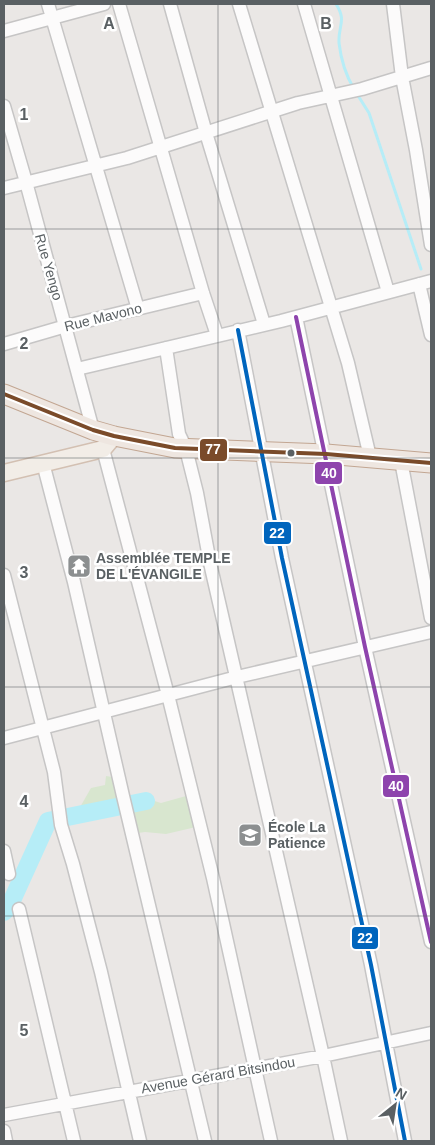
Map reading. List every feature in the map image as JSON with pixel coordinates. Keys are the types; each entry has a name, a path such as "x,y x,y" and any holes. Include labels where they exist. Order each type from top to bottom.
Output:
{"highway":[{"path":"4,394 93,430 109,442 186,450 326,454 431,463"}],"main road":[{"path":"4,473 109,442"}],"street":[{"path":"48,4 138,309"},
{"path":"4,31 104,4"},
{"path":"119,4 203,293 217,335"},
{"path":"170,4 206,132 264,324"},
{"path":"239,4 350,371 370,457"},
{"path":"304,4 388,292"},
{"path":"393,4 402,77 431,245"},
{"path":"4,188 160,147 314,98 362,89 431,68"},
{"name":"Rue Yengo","path":"4,106 66,326 93,430"},
{"path":"77,369 296,317 425,283 431,335"},
{"name":"Rue Mavono","path":"4,344 66,326 203,293"},
{"path":"296,317 365,647 431,942"},
{"path":"238,330 305,661 369,955 405,1141"},
{"path":"166,348 179,434 186,450 341,1141"},
{"path":"109,442 213,878 271,1141"},
{"path":"401,460 431,618"},
{"path":"43,463 74,582 122,796 205,1141"},
{"path":"4,575 54,772 60,825 73,864 99,963 140,1141"},
{"path":"4,738 237,677 431,632"},
{"path":"4,851 9,874"},
{"path":"19,909 74,1141"},
{"name":"Avenue Gérard Bitsindou","path":"4,1115 323,1056 431,1033"},
{"path":"4,1131 6,1141"}],"green space":[{"path":"106,776 118,778 122,798 132,800 137,807 148,799 161,803 186,796 196,827 166,834 145,832 131,834 116,804 100,809 82,819 79,809 91,788 105,785"}],"waterway":[{"path":"336,4 342,19 339,37 341,55 354,89"},
{"path":"357,94 369,113 421,269"},
{"path":"4,912 9,907 48,821 146,801"}],"transit line":[{"name":"40","path":"296,317 365,647 431,942"},
{"name":"22","path":"238,330 282,558 371,965 405,1141"},
{"name":"77","path":"4,394 93,430 175,448 326,454 431,463"}],"place":[{"name":"Assemblée TEMPLE DE L'ÉVANGILE","path":"79,566"},
{"name":"École La Patience","path":"250,835"}]}
